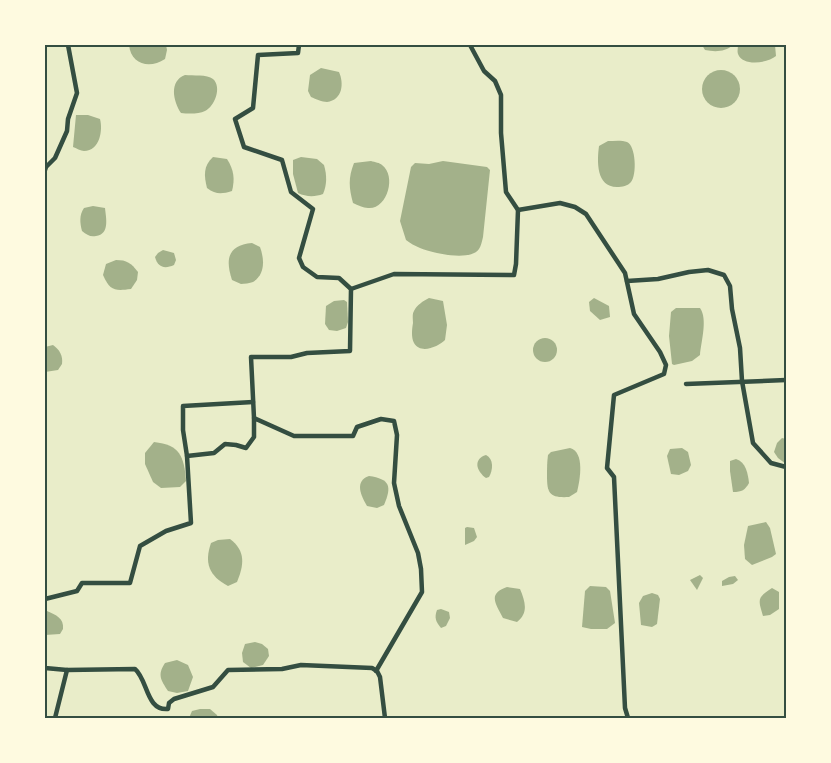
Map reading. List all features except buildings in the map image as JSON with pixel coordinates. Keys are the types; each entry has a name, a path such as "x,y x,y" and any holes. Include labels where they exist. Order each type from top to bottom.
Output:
{"street":[{"path":"45,170 55,158 67,131 68,119 77,93 68,45"},
{"path":"187,456 214,453 224,444 246,448 254,437 251,357 290,357 307,353 350,351 351,289 339,278 317,277 303,267 299,258 313,209 291,192 282,160 244,147 235,119 253,108 258,55 298,53 299,45"},
{"path":"351,289 394,274 514,275 518,210 506,192 501,133 501,95 495,81 484,71 470,45"},
{"path":"518,210 560,203 576,207 586,214 626,273 634,314 660,352 666,365 664,374 614,395 606,468 614,477 625,708 628,718"},
{"path":"627,281 650,280 708,270 724,275 730,286 732,309 740,348 742,381 754,443 771,463 786,467"},
{"path":"686,384 786,380"},
{"path":"45,599 78,591 82,583 130,583 140,546 166,531 191,523 187,456 183,430 183,406 253,402"},
{"path":"254,418 294,436 328,434 353,436 357,427 381,420 394,421 397,435 394,484 400,506 418,553 422,592 376,671"},
{"path":"45,668 67,670 135,669 142,678 153,704 160,709 166,710 174,699 213,687 228,670 282,668 301,665 372,668 380,676 385,718"},
{"path":"55,718 67,670"}],"shaded area":[{"path":"129,45 166,45 165,59 153,64 142,63 133,57"},
{"path":"702,45 733,45 727,49 716,51 705,50"},
{"path":"738,45 775,45 776,56 762,62 745,61 738,54"},
{"path":"321,68 339,72 342,86 339,95 332,101 321,101 311,97 308,91 310,75"},
{"path":"721,70 735,75 740,89 735,103 721,108 707,103 702,89 707,75"},
{"path":"185,75 207,76 216,82 216,96 209,109 194,114 181,113 176,103 174,92 176,82"},
{"path":"76,115 88,115 100,119 99,139 94,148 83,151 73,147"},
{"path":"608,141 627,142 632,149 635,161 634,173 631,182 627,185 619,187 610,186 605,183 599,172 599,146"},
{"path":"213,157 227,159 233,175 232,191 219,193 207,188 205,171 207,164"},
{"path":"301,157 317,159 324,165 326,180 323,194 311,196 298,193 293,174 293,160"},
{"path":"371,161 381,164 386,170 389,184 385,198 380,204 375,207 366,208 353,203 350,178 354,163"},
{"path":"443,161 487,167 490,170 482,242 479,249 468,255 442,254 416,246 406,240 400,221 411,167 415,163 429,164"},
{"path":"93,206 105,208 106,221 103,232 100,235 94,236 82,231 80,222 81,213 84,208"},
{"path":"252,243 260,247 263,261 262,270 253,282 241,284 232,280 229,266 230,254 233,250 244,244"},
{"path":"163,250 174,253 176,260 174,265 162,267 158,263 155,257"},
{"path":"116,260 128,263 138,272 137,280 131,289 114,289 108,284 103,275 106,264"},
{"path":"429,298 443,301 447,325 445,340 439,345 425,349 417,347 412,338 413,314 418,305"},
{"path":"594,298 609,306 610,317 600,320 590,311 589,302"},
{"path":"344,300 347,302 348,322 346,328 337,331 329,330 325,324 326,306 334,301"},
{"path":"676,308 700,308 704,324 700,355 692,361 674,365 672,364 669,336 671,312"},
{"path":"545,338 554,341 557,350 554,359 545,362 536,359 533,350 536,341"},
{"path":"53,345 61,353 62,364 58,370 45,372 45,347"},
{"path":"782,438 786,439 786,464 774,452 777,443"},
{"path":"154,442 170,446 182,458 186,481 180,487 161,488 153,482 145,464 145,453"},
{"path":"570,448 575,451 580,461 577,492 569,497 554,496 548,487 548,455 551,452"},
{"path":"682,448 688,452 691,465 688,471 679,475 671,474 667,456 670,449"},
{"path":"486,455 490,459 492,468 489,477 486,478 480,472 477,465 479,459"},
{"path":"736,459 744,466 749,483 743,490 733,492 730,461"},
{"path":"369,476 385,481 388,488 384,505 377,508 367,506 360,489 364,478"},
{"path":"766,522 770,528 776,554 752,565 745,559 744,545 748,526"},
{"path":"465,528 474,528 477,537 474,541 465,545"},
{"path":"230,539 239,548 242,564 237,582 228,586 212,573 208,557 211,543"},
{"path":"700,575 703,578 697,590 690,580"},
{"path":"735,576 738,580 733,584 722,586 722,581"},
{"path":"590,586 606,587 610,591 615,623 607,629 582,627 585,591"},
{"path":"507,587 520,589 523,598 525,611 517,622 503,618 496,604 495,596"},
{"path":"772,588 779,592 779,609 770,615 763,616 760,599"},
{"path":"652,593 658,595 660,599 657,624 652,627 641,625 639,603 643,596"},
{"path":"441,609 449,612 450,618 446,626 441,628 437,622 436,613 437,610"},
{"path":"47,611 61,620 63,629 60,634 45,635 45,612"},
{"path":"255,642 262,644 268,649 269,656 263,665 251,668 243,662 242,653 245,644"},
{"path":"177,660 188,665 193,677 188,691 177,693 168,691 162,680 161,671 165,663"},
{"path":"210,709 218,718 189,718 192,711"}]}
